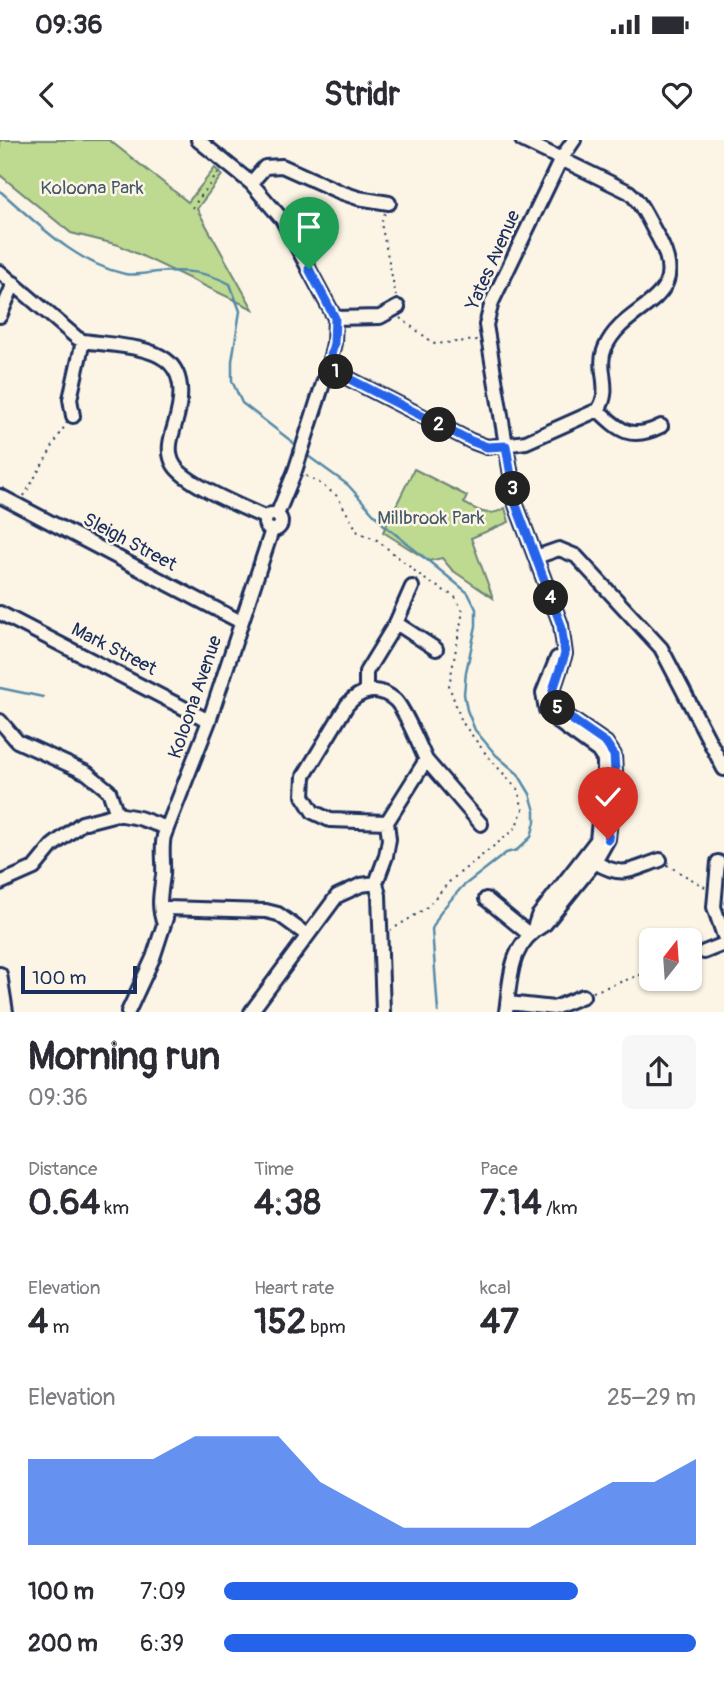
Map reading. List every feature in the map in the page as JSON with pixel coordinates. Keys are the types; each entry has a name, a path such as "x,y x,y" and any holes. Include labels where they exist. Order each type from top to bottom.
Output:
{"street":[{"path":"198,140 251,183 282,219 335,318 380,317 394,309"},
{"path":"328,368 487,447 534,440 598,410 604,401 606,388 602,361 604,349 619,330 663,292 668,278 664,248 635,197 522,140"},
{"name":"Yates Avenue","path":"565,642 516,505 486,325 488,310 561,159 574,140"},
{"path":"251,183 265,167 282,166 349,195 389,203"},
{"path":"0,272 83,341 149,350 169,362 177,373 181,388 180,404 170,444 170,457 176,468 188,479 272,521"},
{"path":"0,316 14,283"},
{"name":"Koloona Avenue","path":"164,924 160,916 162,844 209,721 272,521 295,471 328,368 334,343 335,318"},
{"path":"73,416 70,400 83,341"},
{"path":"598,410 618,428 629,433 644,433 661,426"},
{"name":"Sleigh Street","path":"0,496 241,622"},
{"path":"536,557 559,549 576,556 661,649 724,769"},
{"path":"366,690 366,672 396,623 412,587"},
{"name":"Mark Street","path":"0,613 209,721"},
{"path":"396,623 436,649"},
{"path":"531,933 545,924 595,862 608,839 615,771 614,755 606,743 564,714 555,704 553,690 565,654 565,642"},
{"path":"565,642 545,681 543,693 546,710 598,751 604,760 597,840 538,916 531,933 515,954 507,1007 554,1008 583,996"},
{"path":"387,822 330,820 313,812 303,796 304,776 346,705 355,695 366,690 380,692 396,701 426,760 457,806 481,824"},
{"path":"0,721 17,741 87,773 109,791 117,814"},
{"path":"383,1012 379,895 376,883 387,856 387,822 426,760"},
{"path":"0,883 34,868 52,846 82,823 117,814 167,828"},
{"path":"595,862 612,872 626,872 660,860"},
{"path":"718,862 714,906 724,936"},
{"name":"Koloona Avenue","path":"128,1012 153,958 167,916 167,885 163,877"},
{"path":"251,1012 337,896 361,885 376,883"},
{"path":"486,899 531,933"},
{"path":"167,908 266,911 278,914 307,935"},
{"path":"704,952 724,944"},
{"path":"0,974 3,1007"}],"path":[{"path":"192,208 226,163"},
{"path":"389,203 381,223 394,309 435,344 488,339"},
{"path":"19,506 65,425 73,416"},
{"path":"302,474 337,496 358,532 377,540 426,580 455,597 463,611 449,687 462,722 518,790 523,810 514,830 451,880 425,909 395,930 389,931"},
{"path":"660,860 715,893"},
{"path":"583,996 639,975"}],"green space":[{"name":"Koloona Park","path":"0,140 109,140 188,202 215,168 222,175 197,209 253,309 119,245 71,233 0,175"},
{"name":"Millbrook Park","path":"414,469 467,496 464,503 479,511 494,513 505,508 509,522 471,538 493,598 452,570 442,558 429,561 383,532"}],"waterway":[{"path":"0,191 73,251 107,269 129,275 167,271 195,272 230,284 240,311 232,361 232,381 242,403 295,444"},
{"path":"308,456 348,485 383,524 468,593 476,609 476,626 466,672 464,694 467,710 475,730 496,755 518,774 530,794 535,811 531,837 517,850 506,853 462,887 441,911 432,929 438,1012"},
{"path":"0,688 43,697"}],"route":[{"path":"309,269 335,318 334,343 328,368 471,441 487,447 506,446 516,505 565,642 565,654 553,690 555,704 564,714 606,743 614,755 615,771 608,839"}]}
